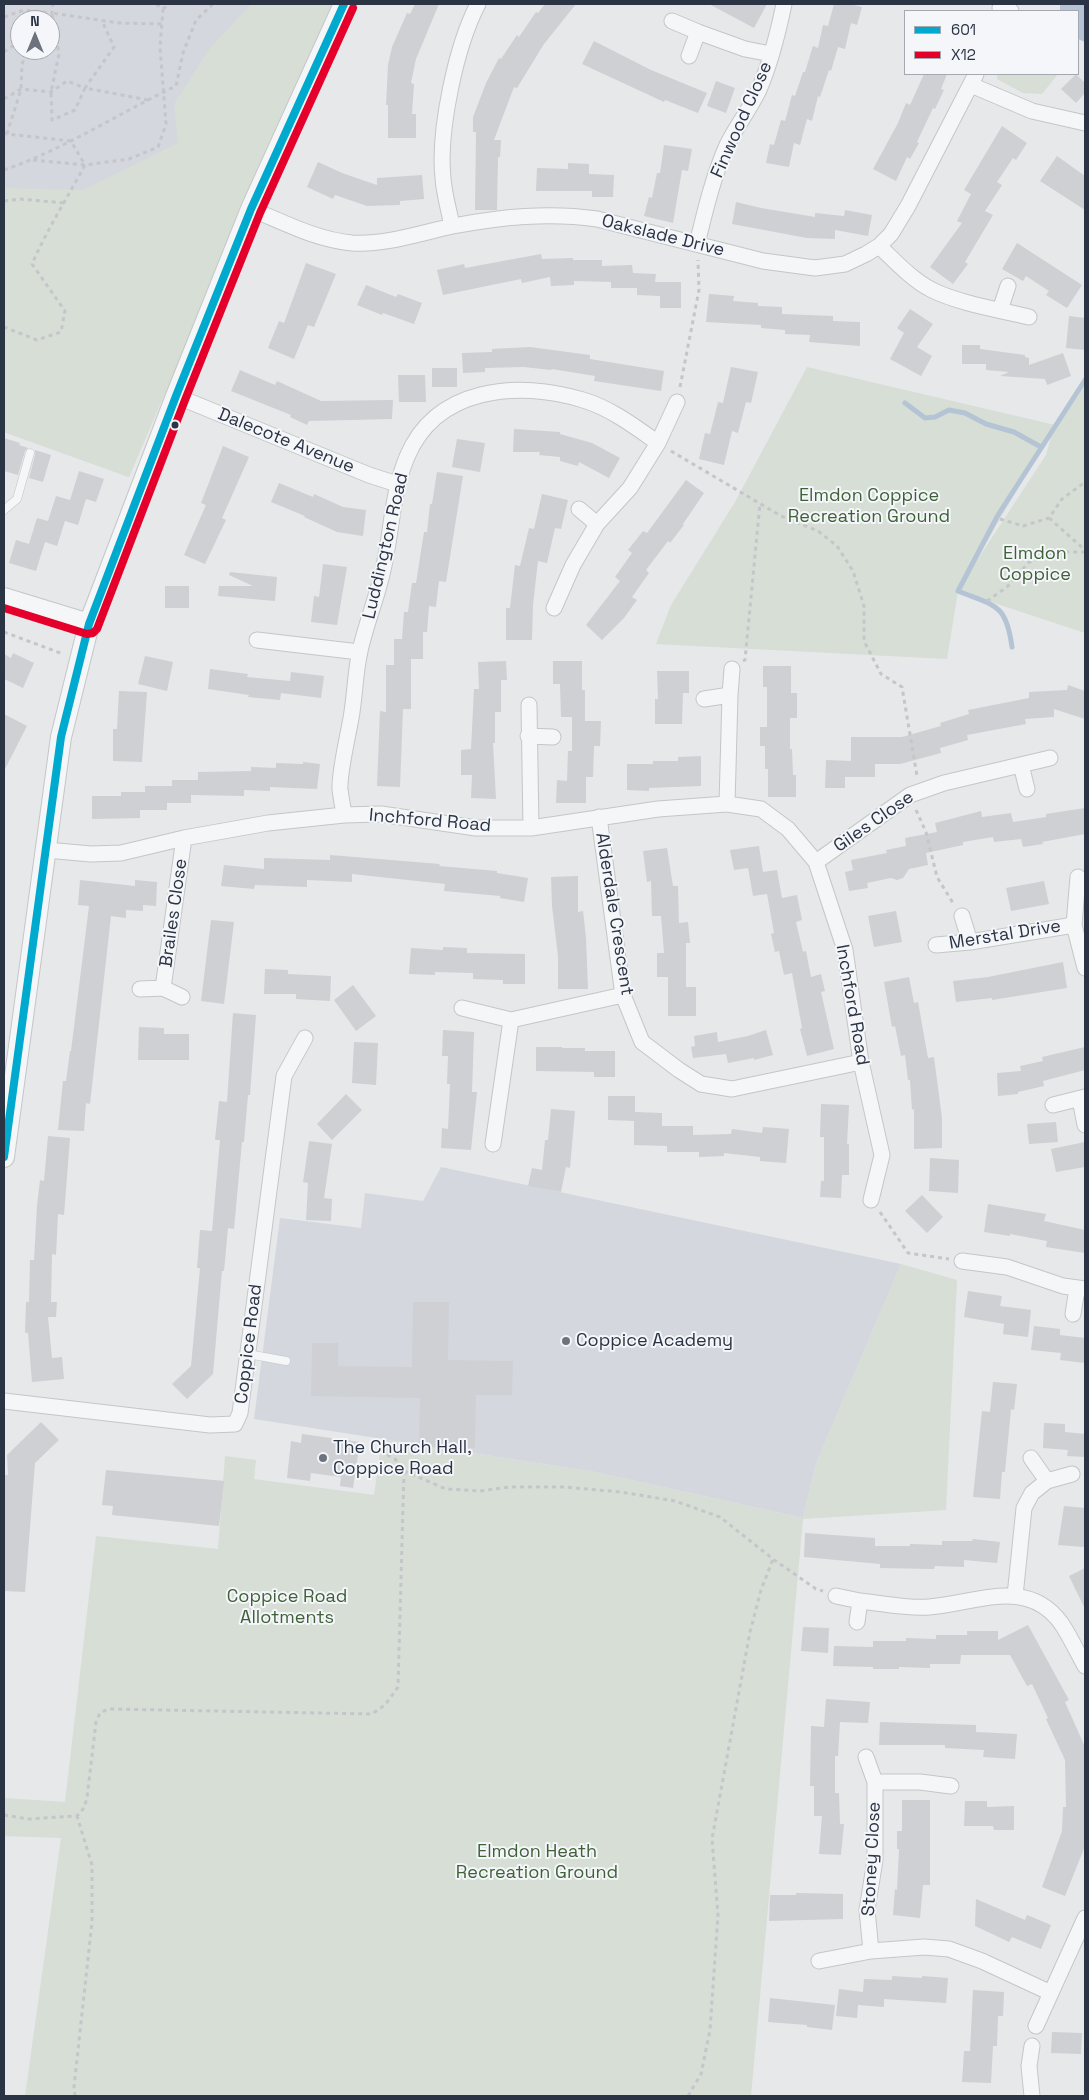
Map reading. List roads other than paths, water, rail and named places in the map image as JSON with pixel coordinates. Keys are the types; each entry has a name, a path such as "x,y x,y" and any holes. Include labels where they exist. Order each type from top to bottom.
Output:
{"street":[{"path":"4,1157 61,737 89,624 176,396 251,209 344,4"},
{"path":"452,226 442,177 444,120 462,45 478,4"},
{"name":"Finwood Close","path":"697,244 709,194 728,145 758,91 778,33 784,4"},
{"name":"Finwood Close","path":"672,21 745,49 771,54"},
{"path":"690,56 698,32"},
{"path":"973,79 1032,111 1085,124"},
{"name":"Oakslade Drive","path":"251,209 331,240 351,243 376,243 495,218 568,215 597,219 763,261 815,268 844,264 879,246 891,234 908,206 973,79"},
{"path":"879,246 932,290 1029,317"},
{"path":"1000,310 1008,286"},
{"name":"Luddington Road","path":"344,815 340,787 354,701 359,652 381,580 397,484 418,435 437,417 473,395 494,391 519,390 554,393 584,400 618,415 658,443"},
{"name":"Dalecote Avenue","path":"176,396 369,475 397,484"},
{"path":"554,608 573,565 597,524 630,488 658,443 677,402"},
{"path":"579,509 597,524"},
{"path":"4,598 89,624"},
{"path":"257,640 359,652"},
{"path":"727,804 732,669"},
{"path":"704,698 730,695"},
{"path":"529,706 531,828"},
{"path":"528,736 553,737"},
{"name":"Giles Close","path":"816,862 915,793 1050,758"},
{"path":"1021,765 1027,789"},
{"name":"Inchford Road","path":"46,850 91,854 121,853 184,838 268,824 344,815 380,814 476,828 531,828 599,817 727,804 761,809 788,829 816,862 845,950 861,1062 882,1156 871,1200"},
{"name":"Alderdale Crescent","path":"599,817 623,995 642,1042 701,1084 732,1089 861,1062"},
{"name":"Brailes Close","path":"163,988 184,838"},
{"name":"Merstal Drive","path":"1078,877 1074,924 1085,968"},
{"path":"962,916 970,942"},
{"name":"Merstal Drive","path":"936,945 970,942 1074,924"},
{"path":"140,989 163,988 182,997"},
{"path":"462,1008 511,1020 623,995"},
{"path":"493,1144 511,1020"},
{"name":"Coppice Road","path":"4,1401 210,1424 235,1424 240,1414 284,1076 305,1038"},
{"path":"1053,1105 1083,1098 1085,1125"},
{"path":"962,1261 1007,1267 1063,1286 1081,1289 1073,1314"},
{"path":"1031,1458 1047,1481"},
{"path":"1015,1596 1024,1508 1032,1493 1047,1481 1072,1474"},
{"path":"836,1596 860,1601 928,1607 991,1596 1030,1598 1060,1622 1085,1666"},
{"path":"857,1622 860,1601"},
{"path":"866,1758 875,1782"},
{"name":"Stoney Close","path":"871,1951 867,1910 875,1860 875,1782 920,1782 950,1786"},
{"path":"1036,2026 1085,1918"},
{"path":"819,1961 871,1951 924,1947 949,1949 1051,1993"},
{"path":"1032,2046 1029,2066 1032,2096"}],"lane":[{"path":"4,510 17,499 30,453"},
{"path":"248,1354 286,1361"}],"water":[{"path":"1060,4 1085,4 1085,42 1079,39 1079,10 1060,10"}],"waterway":[{"path":"1012,647 1006,622 997,608 958,591 998,515 1085,380"},
{"path":"905,403 925,418 935,417 949,410 965,413 986,424 1014,432 1041,447"}],"place":[{"name":"Coppice Academy","path":"566,1341"},
{"name":"The Church Hall, Coppice Road","path":"323,1458"}],"park label":[{"name":"Elmdon Coppice Recreation Ground","path":"869,506"},
{"name":"Elmdon Coppice","path":"1035,564"},
{"name":"Coppice Road Allotments","path":"287,1607"},
{"name":"Elmdon Heath Recreation Ground","path":"537,1862"}]}
